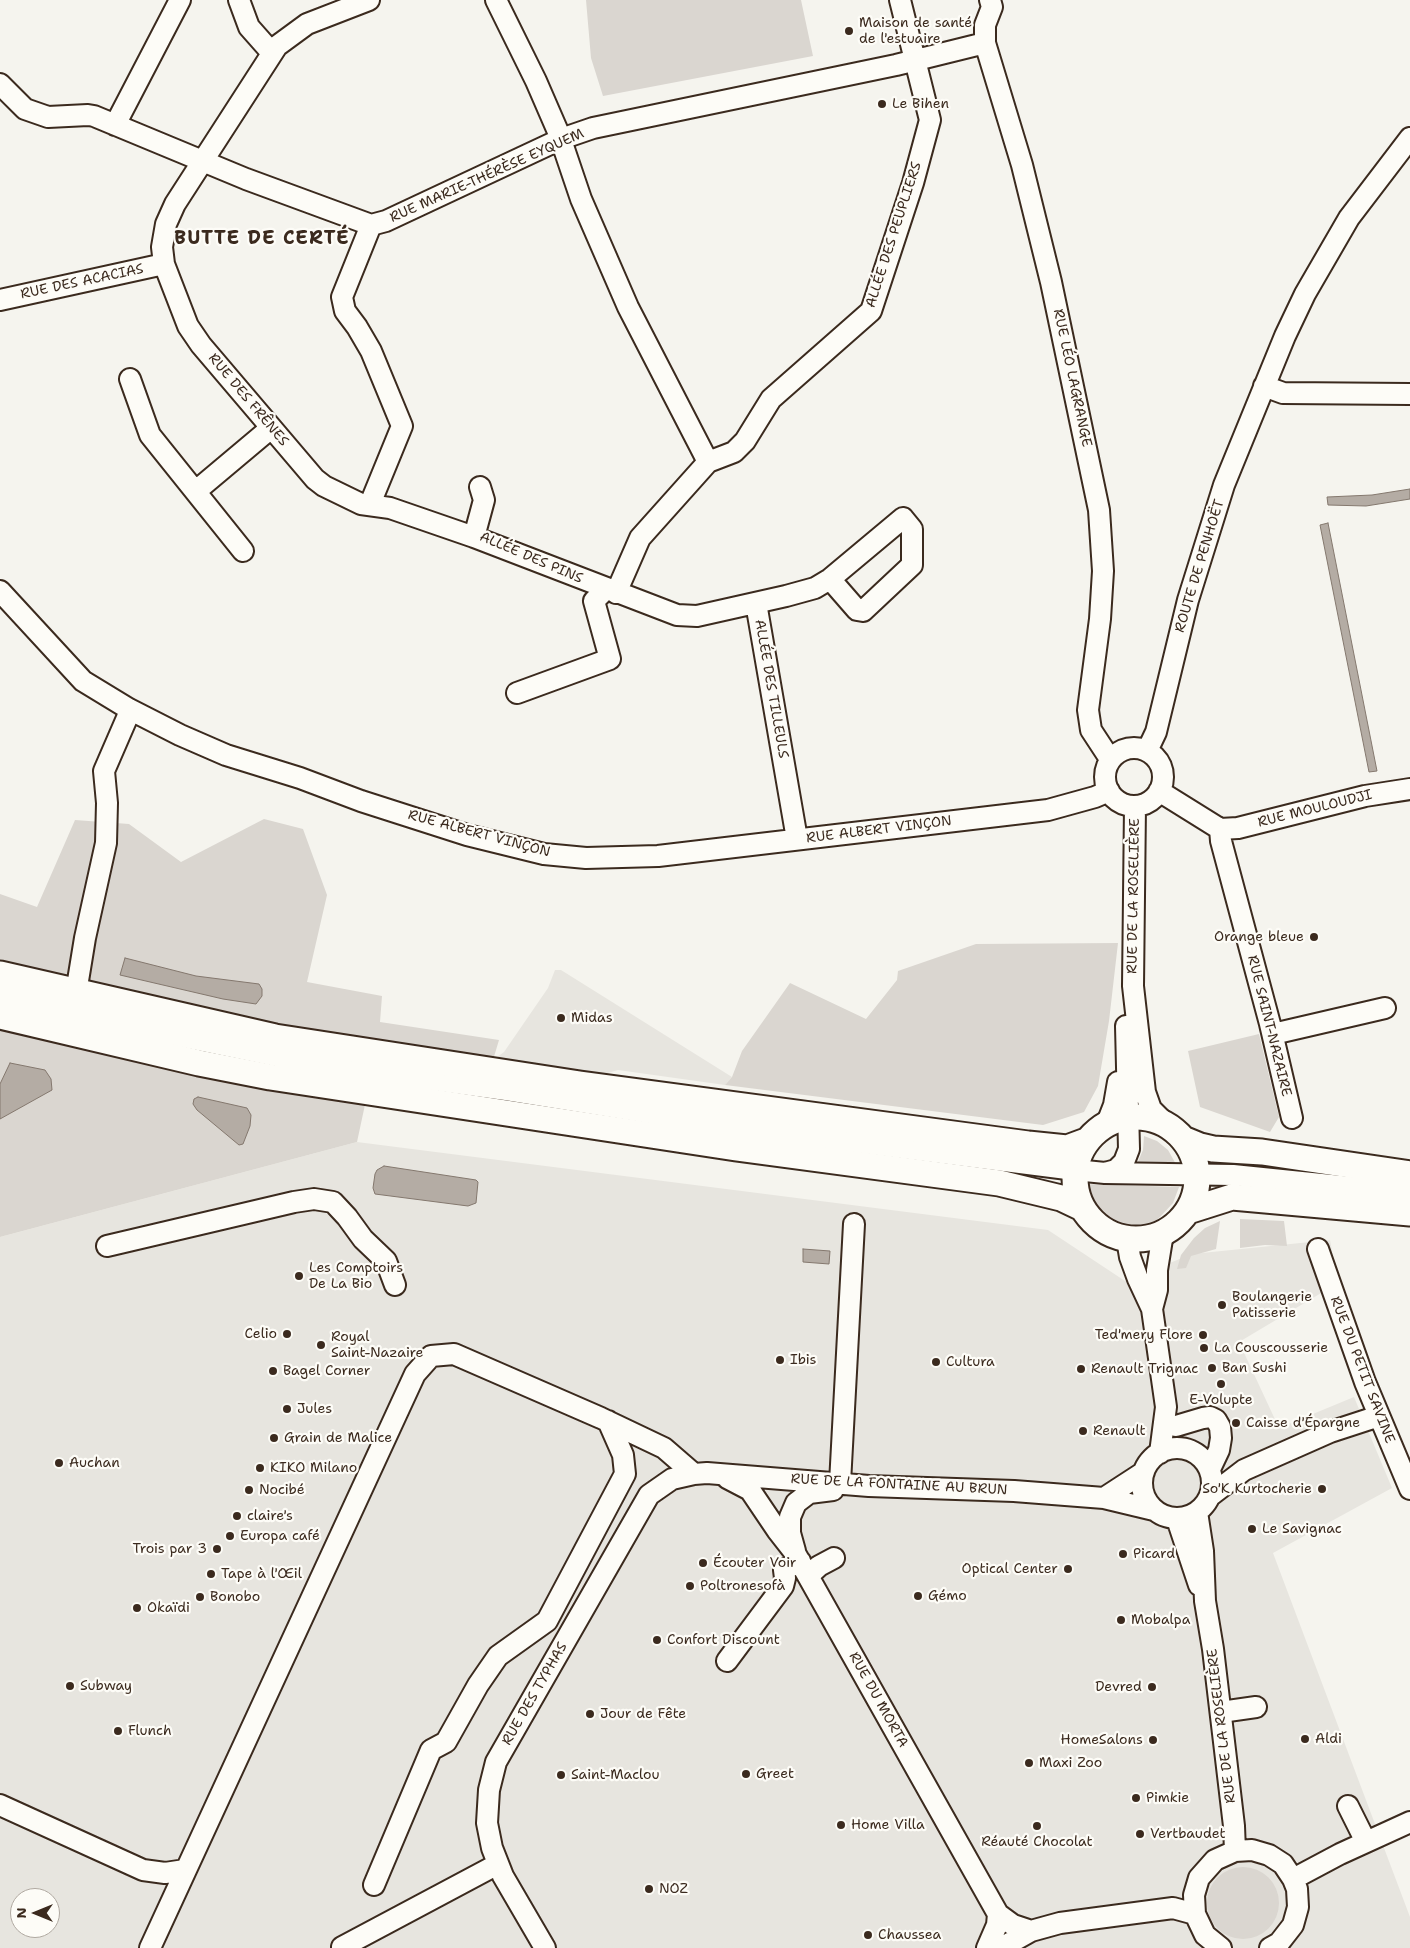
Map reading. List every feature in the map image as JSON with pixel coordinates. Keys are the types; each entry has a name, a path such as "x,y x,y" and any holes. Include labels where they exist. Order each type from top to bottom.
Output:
{"main road":[{"path":"0,974 76,993 275,1037 580,1084 1028,1144 1067,1148 1086,1141"},
{"path":"0,1016 199,1063 270,1077 736,1148 999,1183 1061,1198 1082,1208"},
{"path":"1175,1132 1193,1156 1197,1175 1196,1188 1188,1211 1173,1227 1163,1233 1145,1239 1127,1239 1101,1229 1082,1208 1074,1183 1075,1170 1079,1155 1086,1141 1096,1131 1118,1120 1148,1118 1175,1132 1200,1146 1213,1149 1262,1152 1410,1174"},
{"path":"1188,1211 1232,1197 1410,1213"}],"street":[{"path":"115,125 180,0"},
{"path":"239,0 249,27 272,53"},
{"name":"RUE DES FRÊNES","path":"368,0 307,24 278,46 272,53 175,204 166,224 162,247 164,264 188,326 201,346 315,479 324,486 361,504 390,508 474,537"},
{"path":"496,0 561,139 581,199 628,307 708,462 640,538 611,591 594,602 610,659 517,693"},
{"name":"ALLÉE DES PEUPLIERS","path":"708,462 734,452 745,441 771,399 871,312 913,183 930,120 900,0"},
{"name":"RUE LÉO LAGRANGE","path":"996,2 984,25 985,43 1022,166 1051,282 1099,510 1103,571 1100,619 1088,710 1091,730 1110,759"},
{"name":"RUE MARIE-THÉRÈSE EYQUEM","path":"202,162 371,225 386,221 561,139 593,128 916,60 985,43"},
{"path":"0,84 25,109 48,117 88,115 202,162"},
{"name":"ROUTE DE PENHOËT","path":"1147,751 1156,732 1188,600 1224,485 1264,386 1305,294 1330,249 1349,218 1410,138"},
{"path":"370,504 402,426 371,351 345,311 342,297 371,225"},
{"name":"RUE DES ACACIAS","path":"0,300 164,264"},
{"path":"130,379 150,435 243,551"},
{"path":"1264,386 1283,393 1410,394"},
{"path":"196,491 271,428"},
{"name":"ALLÉE DES PINS","path":"480,487 484,500 474,537 611,591"},
{"path":"756,603 815,588 830,579 903,518 912,529 912,565 863,611 856,610 830,579"},
{"name":"RUE ALBERT VINÇON","path":"0,591 83,681 129,709 226,755 432,824 544,854 586,858 658,856 1048,810 1095,797 1108,790"},
{"name":"ALLÉE DES TILLEULS","path":"611,591 678,615 697,616 756,603 797,839"},
{"path":"76,993 85,938 106,843 107,803 104,771 127,718 129,709"},
{"path":"1140,748 1147,751 1155,756 1163,773 1159,792 1149,802 1135,806 1120,802 1108,790 1105,775 1110,759 1124,749 1140,748"},
{"name":"RUE MOULOUDJI","path":"1220,829 1238,828 1365,796 1410,789"},
{"path":"1159,792 1220,829"},
{"name":"RUE DE LA ROSELIÈRE","path":"1135,806 1133,986 1143,1078 1145,1092 1151,1109 1175,1132"},
{"name":"RUE SAINT-NAZAIRE","path":"1220,829 1221,841 1273,1034 1292,1118"},
{"name":"RUE DE LA ROSELIÈRE","path":"1105,1173 1116,1170 1124,1162 1129,1149 1118,1120 1126,1026 1133,986"},
{"path":"0,995 178,1036 310,1063 506,1090 738,1127 1105,1173 1233,1175 1410,1193"},
{"path":"1273,1034 1385,1008"},
{"path":"1118,1120 1143,1078"},
{"path":"107,1246 294,1202 314,1199 333,1202 363,1239 386,1261 395,1285"},
{"path":"840,1483 854,1224"},
{"path":"1152,1309 1157,1290 1157,1270 1163,1233"},
{"path":"1127,1239 1135,1271 1152,1309 1166,1406 1160,1453"},
{"name":"RUE DU PETIT SAVINE","path":"1318,1249 1379,1416 1410,1489"},
{"path":"150,1948 415,1374 431,1356 454,1354 608,1421 664,1448 694,1474"},
{"path":"1166,1406 1188,1450"},
{"path":"1210,1496 1244,1470 1330,1432 1379,1416"},
{"path":"1176,1426 1210,1417 1216,1420 1220,1427 1219,1450 1210,1469 1212,1488 1210,1496 1198,1512 1188,1517 1169,1518 1154,1510 1144,1492 1142,1482 1144,1472 1153,1458 1169,1449 1179,1448 1197,1454 1210,1469 1244,1470"},
{"path":"374,1885 431,1750 446,1742 478,1685 498,1656 547,1621 625,1474 623,1455 608,1421"},
{"path":"1104,1498 1144,1472"},
{"name":"RUE DE LA FONTAINE AU BRUN","path":"694,1474 718,1474 869,1486 986,1490 1104,1498 1154,1510"},
{"name":"RUE DES TYPHAS","path":"545,1948 503,1876 492,1848 487,1823 489,1790 496,1762 650,1495 672,1479 694,1474"},
{"name":"RUE DU MORTA","path":"718,1474 750,1490 801,1563 998,1914 1013,1925 1016,1942"},
{"path":"801,1563 790,1533 790,1517 796,1503 809,1493 869,1486"},
{"name":"RUE DE LA ROSELIÈRE","path":"1198,1512 1203,1552 1204,1601"},
{"name":"RUE DE LA ROSELIÈRE","path":"1177,1519 1204,1601 1213,1649 1234,1826 1235,1851"},
{"path":"728,1661 735,1648 783,1586 784,1570 801,1563 819,1566 834,1558"},
{"path":"1221,1712 1256,1707"},
{"path":"0,1806 143,1870 165,1873 185,1870"},
{"path":"1348,1806 1366,1842"},
{"path":"1293,1879 1410,1822"},
{"path":"1221,1948 1204,1935 1194,1905 1200,1878 1215,1860 1235,1851 1252,1850 1269,1855 1282,1864 1293,1879 1297,1889 1298,1907 1293,1925 1279,1943 1270,1948"},
{"path":"342,1947 498,1864"},
{"path":"1016,1942 1060,1923 1194,1905"},
{"path":"987,1948 997,1925 998,1914"}],"shaded area":[{"path":"586,0 801,0 813,56 603,96 591,58"},
{"path":"1410,489 1410,499 1366,506 1328,505 1327,497 1372,495"},
{"path":"1328,523 1377,771 1369,772 1320,525"},
{"path":"264,819 303,829 327,895 307,982 382,996 380,1022 499,1040 493,1060 246,1024 0,966 0,894 37,907 75,820 129,824 181,862"},
{"path":"1118,943 1109,1021 1098,1086 1084,1112 1043,1125 725,1085 732,1077 742,1051 790,983 866,1019 897,980 898,971 976,944"},
{"path":"125,958 196,976 259,984 262,989 262,996 256,1004 223,999 120,975"},
{"path":"555,970 561,970 732,1077 725,1085 618,1070 597,1076 493,1060 504,1052 548,988"},
{"path":"0,1023 366,1100 357,1142 0,1237"},
{"path":"1259,1034 1279,1117 1270,1132 1200,1107 1188,1051"},
{"path":"10,1063 45,1070 51,1079 52,1090 0,1119 0,1084"},
{"path":"198,1097 247,1108 251,1115 250,1126 243,1144 239,1145 197,1110 193,1104 194,1099"},
{"path":"1144,1136 1157,1141 1168,1150 1177,1166 1136,1166 1143,1150"},
{"path":"357,1142 1048,1230 1125,1281 1192,1254 1330,1240 1338,1283 1239,1342 1279,1428 1354,1397 1392,1488 1273,1553 1410,1917 1410,1948 0,1948 0,1237"},
{"path":"384,1166 476,1180 478,1182 476,1203 468,1206 375,1194 373,1188 375,1174 377,1170"},
{"path":"1085,1184 1179,1187 1173,1203 1154,1222 1133,1227 1122,1227 1097,1212 1087,1195"},
{"path":"1240,1219 1284,1221 1287,1246 1265,1245 1240,1248"},
{"path":"1220,1221 1216,1249 1191,1256 1186,1268 1177,1269 1181,1255 1194,1238 1205,1228"},
{"path":"803,1249 830,1251 829,1264 803,1262"},
{"path":"1243,1867 1263,1873 1273,1883 1279,1903 1273,1923 1263,1933 1243,1939 1223,1933 1213,1923 1207,1903 1213,1883 1223,1873"}],"place":[{"name":"Maison de santé de l'estuaire","path":"849,31"},
{"name":"Le Bihen","path":"882,104"},
{"name":"Orange bleue","path":"1314,937"},
{"name":"Midas","path":"561,1018"},
{"name":"Les Comptoirs De La Bio","path":"299,1276"},
{"name":"Boulangerie Patisserie","path":"1222,1305"},
{"name":"Celio","path":"287,1334"},
{"name":"Ted'mery Flore","path":"1203,1335"},
{"name":"Royal Saint-Nazaire","path":"321,1345"},
{"name":"La Couscousserie","path":"1204,1348"},
{"name":"Ibis","path":"780,1360"},
{"name":"Cultura","path":"936,1362"},
{"name":"Ban Sushi","path":"1212,1368"},
{"name":"Renault Trignac","path":"1081,1369"},
{"name":"Bagel Corner","path":"273,1371"},
{"name":"E-Volupte","path":"1221,1384"},
{"name":"Jules","path":"287,1409"},
{"name":"Caisse d'Épargne","path":"1236,1423"},
{"name":"Renault","path":"1083,1431"},
{"name":"Grain de Malice","path":"274,1438"},
{"name":"Auchan","path":"59,1463"},
{"name":"KIKO Milano","path":"260,1468"},
{"name":"So'K Kurtocherie","path":"1322,1489"},
{"name":"Nocibé","path":"249,1490"},
{"name":"claire's","path":"237,1516"},
{"name":"Le Savignac","path":"1252,1529"},
{"name":"Europa café","path":"230,1536"},
{"name":"Trois par 3","path":"217,1549"},
{"name":"Picard","path":"1123,1554"},
{"name":"Écouter Voir","path":"703,1563"},
{"name":"Optical Center","path":"1068,1569"},
{"name":"Tape à l'Œil","path":"211,1574"},
{"name":"Poltronesofà","path":"690,1586"},
{"name":"Gémo","path":"918,1596"},
{"name":"Bonobo","path":"200,1597"},
{"name":"Okaïdi","path":"137,1608"},
{"name":"Mobalpa","path":"1121,1620"},
{"name":"Confort Discount","path":"657,1640"},
{"name":"Subway","path":"70,1686"},
{"name":"Devred","path":"1152,1687"},
{"name":"Jour de Fête","path":"590,1714"},
{"name":"Flunch","path":"118,1731"},
{"name":"Aldi","path":"1305,1739"},
{"name":"HomeSalons","path":"1153,1740"},
{"name":"Maxi Zoo","path":"1029,1763"},
{"name":"Greet","path":"746,1774"},
{"name":"Saint-Maclou","path":"561,1775"},
{"name":"Pimkie","path":"1136,1798"},
{"name":"Home Villa","path":"841,1825"},
{"name":"Réauté Chocolat","path":"1037,1826"},
{"name":"Vertbaudet","path":"1140,1834"},
{"name":"NOZ","path":"649,1889"},
{"name":"Chaussea","path":"868,1935"}],"district":[{"name":"BUTTE DE CERTÉ","path":"262,239"}]}
